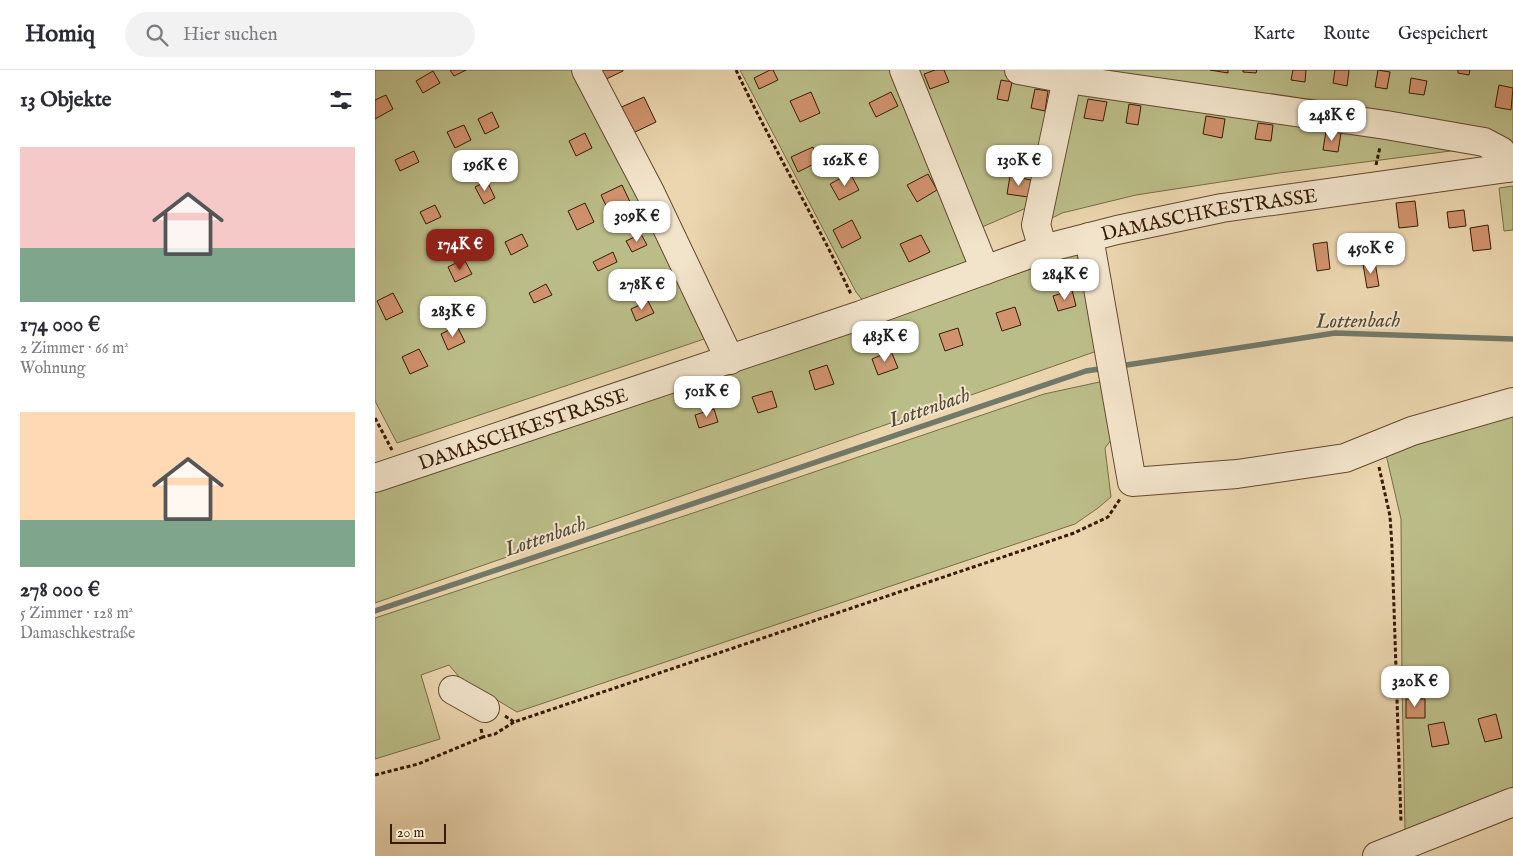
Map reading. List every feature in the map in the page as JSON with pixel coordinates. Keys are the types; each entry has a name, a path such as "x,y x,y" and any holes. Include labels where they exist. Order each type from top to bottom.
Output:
{"street":[{"path":"586,70 650,192 730,360"},
{"path":"904,70 985,270"},
{"path":"1019,70 1067,79 1386,125 1484,142 1501,151 1510,167"},
{"path":"1043,249 1036,225 1067,79"},
{"name":"DAMASCHKESTRASSE","path":"375,478 730,360 1043,249 1222,208 1510,167"},
{"path":"1089,237 1132,482 1237,474 1345,458 1412,431 1513,402"},
{"path":"453,690 485,708"},
{"path":"1389,851 1513,802"}],"path":[{"path":"736,70 861,315"},
{"path":"1380,186 1375,164 1386,125"},
{"path":"375,418 402,470"},
{"path":"1375,445 1390,516 1392,547 1389,851"},
{"path":"375,775 418,764 483,737 495,734 514,722 1074,533 1108,517 1132,482"},
{"path":"483,737 479,719 485,708 493,708 514,722"}],"green space":[{"path":"375,70 577,70 707,338 397,443 375,401"},
{"path":"740,70 896,70 976,263 864,302 856,292"},
{"path":"916,70 1513,70 1513,143 1279,173 1136,195 1062,213 1044,222 1031,206 982,227"},
{"path":"1513,186 1513,230 1504,231 1499,188"},
{"path":"1077,254 1097,351 375,603 375,492"},
{"path":"1104,381 1114,436 1105,448 1111,497 1075,524 517,712 460,678 449,665 421,675 440,739 375,759 375,618 1044,394"},
{"path":"1513,406 1513,794 1413,834 1405,829 1401,519 1384,446"}],"building":[{"path":"450,70 466,70 454,76"},
{"path":"597,70 623,70 623,71 602,81"},
{"path":"773,70 778,80 759,89 754,78"},
{"path":"935,70 944,70 949,82 930,89 924,74"},
{"path":"1210,70 1228,70 1228,73"},
{"path":"1243,70 1257,70 1256,73 1243,72"},
{"path":"1293,70 1306,70 1305,82 1291,80"},
{"path":"1335,70 1349,70 1347,86 1333,83"},
{"path":"1378,70 1390,72 1387,89 1375,87"},
{"path":"1458,70 1470,70 1469,75 1458,73"},
{"path":"433,71 440,83 423,93 416,81"},
{"path":"1411,78 1427,81 1424,95 1409,93"},
{"path":"1001,80 1012,82 1008,101 997,99"},
{"path":"1499,85 1513,88 1511,110 1495,107"},
{"path":"1035,89 1048,91 1045,111 1031,108"},
{"path":"811,92 820,113 800,122 790,101"},
{"path":"891,92 898,106 876,117 869,103"},
{"path":"386,95 393,109 375,119 375,100"},
{"path":"644,97 656,122 629,135 617,109"},
{"path":"1088,99 1107,102 1103,121 1084,118"},
{"path":"1129,104 1141,106 1138,125 1126,123"},
{"path":"492,112 499,127 485,134 478,119"},
{"path":"1206,116 1225,119 1222,138 1203,134"},
{"path":"1258,123 1273,125 1271,141 1255,139"},
{"path":"464,125 471,140 455,148 447,132"},
{"path":"1326,131 1341,133 1338,152 1323,150"},
{"path":"585,133 592,148 576,156 569,141"},
{"path":"813,147 820,161 798,172 791,157"},
{"path":"414,151 419,162 400,171 395,160"},
{"path":"850,173 859,190 839,200 830,184"},
{"path":"928,174 937,190 917,202 907,185"},
{"path":"1010,176 1031,180 1028,197 1007,194"},
{"path":"487,181 495,198 484,204 475,187"},
{"path":"622,185 631,204 610,214 601,195"},
{"path":"1415,201 1418,226 1399,228 1396,203"},
{"path":"585,203 594,222 577,230 568,211"},
{"path":"435,205 441,217 426,224 420,212"},
{"path":"1464,210 1466,226 1449,228 1447,212"},
{"path":"852,220 861,238 842,248 833,230"},
{"path":"1488,225 1491,249 1473,251 1470,228"},
{"path":"522,234 528,246 511,255 505,242"},
{"path":"641,234 647,245 632,252 626,241"},
{"path":"921,235 930,252 909,262 900,244"},
{"path":"1327,242 1330,269 1317,271 1313,244"},
{"path":"613,252 617,262 598,271 593,262"},
{"path":"464,259 472,274 455,282 448,267"},
{"path":"1375,262 1379,286 1367,288 1363,264"},
{"path":"546,284 552,295 534,303 529,293"},
{"path":"1072,290 1076,306 1058,311 1053,296"},
{"path":"393,293 403,312 386,320 377,301"},
{"path":"648,301 654,313 636,321 631,309"},
{"path":"1015,307 1021,325 1002,331 996,313"},
{"path":"457,326 465,342 448,350 441,334"},
{"path":"958,328 963,345 945,351 939,334"},
{"path":"419,349 428,366 410,374 402,357"},
{"path":"891,351 898,368 878,375 872,359"},
{"path":"827,365 834,384 815,390 809,371"},
{"path":"772,391 777,407 758,413 752,397"},
{"path":"714,409 718,422 699,428 695,415"},
{"path":"1406,699 1425,699 1425,718 1406,718"},
{"path":"1496,714 1502,738 1485,742 1478,719"},
{"path":"1444,722 1449,744 1432,747 1428,725"}],"waterway":[{"name":"Lottenbach","path":"1120,366 1335,333 1513,339"},
{"name":"Lottenbach","path":"375,611 1086,371 1106,368"}]}
